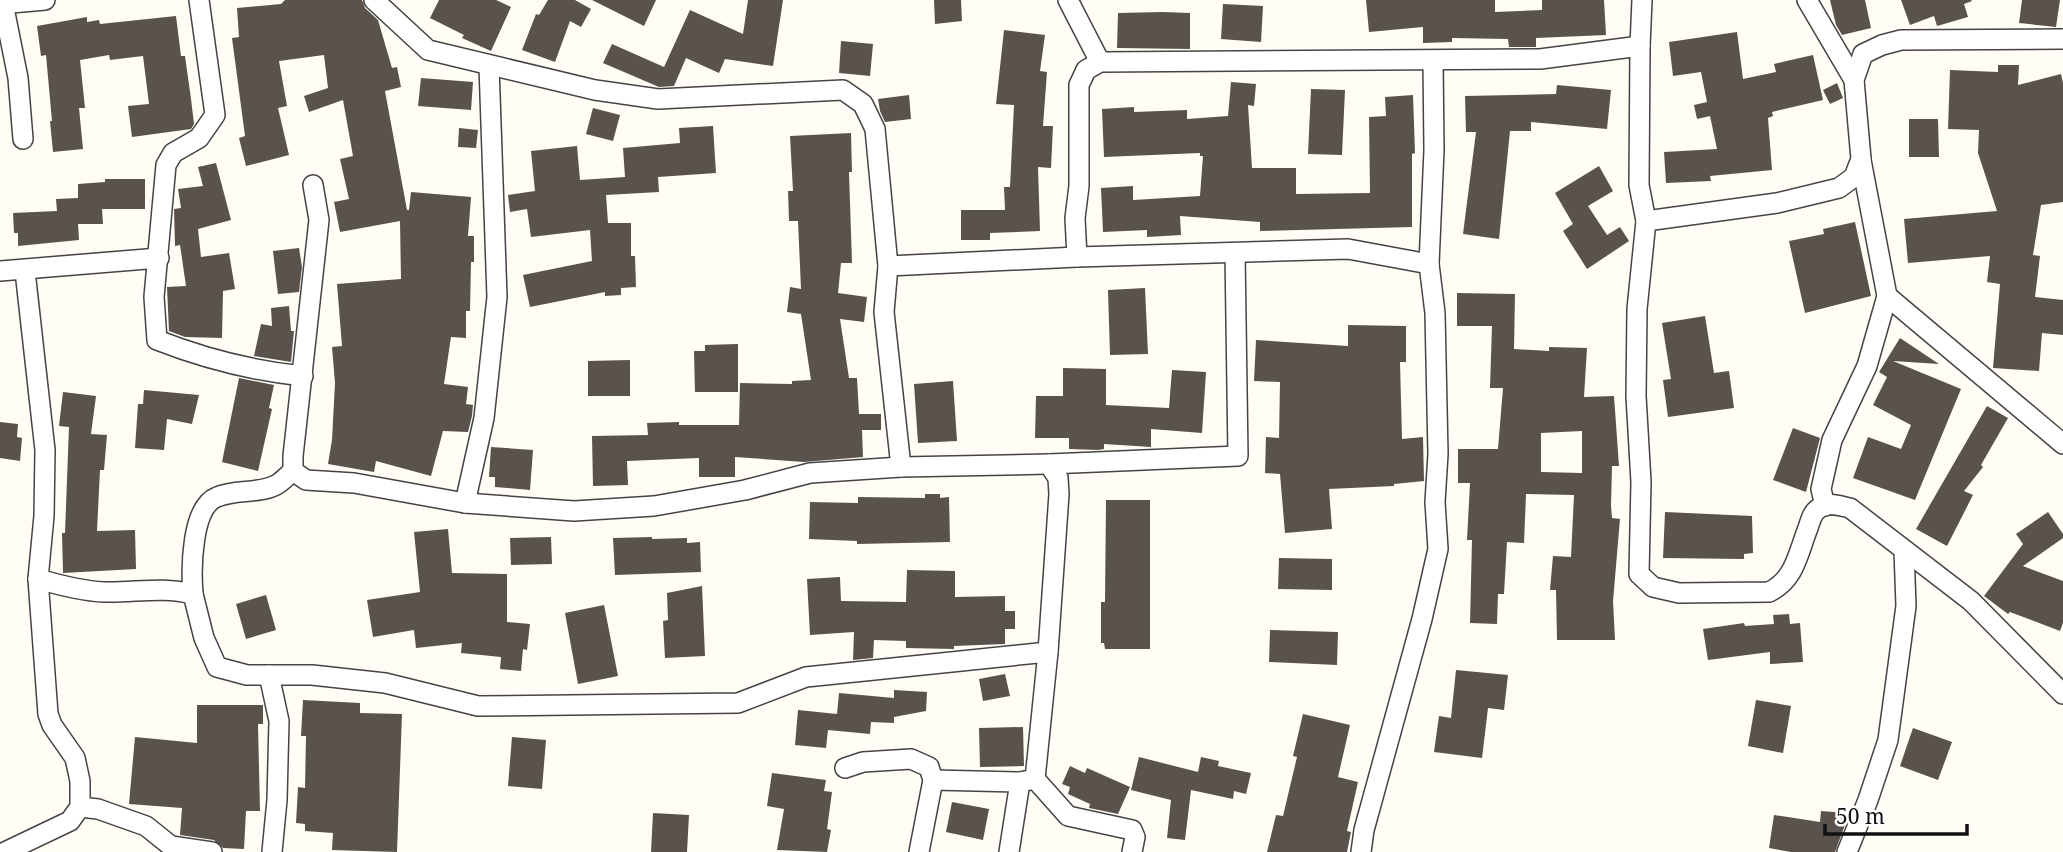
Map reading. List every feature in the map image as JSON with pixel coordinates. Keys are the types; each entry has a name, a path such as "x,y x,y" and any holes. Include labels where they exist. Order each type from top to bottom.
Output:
{"street":[{"path":"23,139 18,78 2,4 45,0"},
{"path":"200,0 215,115 199,138 173,153 166,164 154,296 157,340 227,362 303,376"},
{"path":"374,0 428,50 595,90 658,99 843,90 863,104 875,129 888,266 884,312 901,467"},
{"path":"1068,0 1100,62"},
{"path":"1642,0 1639,185 1646,221 1637,309 1636,396 1641,482 1639,574 1653,587 1679,593 1769,592 1783,586 1791,574 1812,517 1819,507 1831,504 1850,508 1971,601 2063,694"},
{"path":"1807,0 1854,80"},
{"path":"1825,506 1821,489 1832,440 1867,366 1887,296 1861,159 1854,80 1863,54 1901,40 2063,40"},
{"path":"1077,257 1075,218 1079,186 1079,85 1086,70 1100,62 1540,59 1640,46"},
{"path":"1361,852 1364,830 1422,619 1438,549 1435,502 1438,454 1435,313 1429,264 1434,150 1433,61"},
{"path":"465,503 484,418 497,297 489,65"},
{"path":"1646,221 1777,203 1839,188 1854,177 1861,159"},
{"path":"293,471 319,220 313,185"},
{"path":"888,266 1348,249 1429,264"},
{"path":"293,471 306,480 354,483 465,503 574,511 654,506 745,490 810,473 901,467 1238,456 1235,253"},
{"path":"0,271 159,258"},
{"path":"5,852 70,821 80,807 80,781 75,758 48,715 38,579 46,450 25,271"},
{"path":"1887,296 2063,444"},
{"path":"1009,852 1027,781 1048,652 1059,494 1058,478 1049,464"},
{"path":"293,471 276,485 215,497 204,509 196,531 191,576 204,638 216,667 247,675 312,675 385,683 478,706 738,703 806,677 1048,652"},
{"path":"1847,852 1888,740 1906,606 1904,550"},
{"path":"38,579 104,592 149,589 193,594"},
{"path":"269,675 279,721 277,800 272,852"},
{"path":"845,768 863,762 911,759 929,767 933,780 919,852"},
{"path":"933,780 1027,781 1068,816 1132,830 1135,837 1132,852"},
{"path":"80,807 98,809 146,826 171,846 212,852"}],"building":[{"path":"285,0 362,0 365,8 378,20 392,68 397,67 401,87 385,91 407,210 411,192 471,197 468,236 474,236 474,262 471,262 470,311 466,311 466,338 451,337 444,384 468,387 466,404 473,405 472,416 468,432 443,431 431,476 376,461 374,472 328,464 335,383 332,347 342,346 337,284 401,279 400,221 340,232 334,202 349,199 340,159 353,156 343,100 309,112 304,96 328,88 324,55 279,61 287,106 278,108 289,155 246,166 239,138 245,136 232,38 239,37 237,8 281,4"},
{"path":"439,0 496,0 511,7 491,51 462,38 464,35 430,18"},
{"path":"548,0 575,0 591,9 581,27 570,21 555,62 522,50 536,14 539,15"},
{"path":"592,0 656,0 644,26"},
{"path":"748,0 783,0 773,66 725,59 719,73 686,58 674,86 659,87 603,63 612,44 664,67 690,10 743,34"},
{"path":"934,0 961,0 962,21 935,24"},
{"path":"1366,0 1495,0 1495,12 1542,10 1542,0 1604,0 1606,35 1536,38 1536,47 1509,47 1508,39 1452,38 1452,42 1423,43 1423,27 1369,32"},
{"path":"1830,0 1865,0 1871,28 1842,35 1836,25"},
{"path":"1901,0 1972,1 1964,4 1968,17 1937,26 1934,16 1910,25"},
{"path":"2022,0 2060,0 2056,27 2019,23"},
{"path":"1223,4 1263,6 1261,42 1221,39"},
{"path":"1118,13 1190,13 1190,49 1117,48"},
{"path":"176,16 181,56 185,56 191,99 194,124 191,129 132,137 128,106 149,104 143,56 110,60 109,55 80,60 85,108 79,108 83,149 53,152 46,55 41,56 37,26 87,17 87,22 99,20 100,24"},
{"path":"1004,30 1045,35 1040,71 1047,72 1043,126 1053,126 1051,168 1038,167 1040,231 990,233 990,240 961,240 961,210 1005,210 1004,187 1010,187 1014,105 996,104"},
{"path":"1737,32 1743,79 1776,72 1774,64 1813,55 1823,100 1772,112 1773,116 1768,118 1772,170 1710,176 1711,181 1666,183 1664,152 1717,149 1710,116 1697,119 1694,105 1707,102 1701,72 1673,76 1669,42"},
{"path":"841,41 873,44 870,76 839,73"},
{"path":"1998,65 2019,65 2018,85 2061,74 2063,83 2063,202 2041,205 2033,255 2040,256 2035,297 2063,300 2063,335 2042,333 2039,371 1993,368 2000,284 1987,282 1990,256 1908,263 1904,219 1997,211 1978,153 1979,130 1948,129 1950,70 1998,72"},
{"path":"421,78 473,82 471,110 418,106"},
{"path":"1231,82 1256,84 1254,106 1248,105 1252,168 1296,168 1296,194 1370,193 1369,117 1386,116 1385,97 1413,95 1415,153 1412,154 1412,227 1260,231 1260,222 1180,216 1181,235 1147,237 1147,230 1103,232 1101,188 1133,186 1133,200 1200,196 1203,156 1200,156 1200,153 1104,157 1102,109 1134,107 1134,112 1187,110 1187,119 1228,116"},
{"path":"1837,83 1843,98 1830,104 1823,90"},
{"path":"1557,85 1611,90 1607,129 1531,122 1531,131 1510,131 1499,239 1463,234 1476,132 1466,132 1465,96 1556,94"},
{"path":"1311,89 1345,90 1342,155 1308,154"},
{"path":"909,95 911,119 885,122 878,99"},
{"path":"593,108 620,115 613,141 586,134"},
{"path":"1909,119 1938,119 1939,157 1909,157"},
{"path":"713,126 716,173 658,177 659,192 606,195 608,223 631,223 631,256 635,256 636,287 621,288 621,295 605,296 605,292 530,307 523,275 592,261 590,230 531,237 527,209 510,212 508,195 535,191 531,151 577,146 580,180 625,177 623,148 680,143 679,128"},
{"path":"459,128 478,130 476,148 458,147"},
{"path":"851,133 852,172 849,172 852,263 841,263 838,293 867,297 864,322 840,319 849,378 857,378 859,414 881,414 881,430 862,430 863,457 804,462 735,457 735,477 699,477 699,458 627,461 628,485 593,486 592,436 648,435 647,423 739,425 740,383 792,384 792,381 811,380 801,314 787,312 790,287 801,289 798,221 789,221 788,191 793,191 790,136"},
{"path":"216,163 231,220 198,229 201,257 229,253 235,289 223,291 222,338 185,337 169,331 167,287 186,286 180,245 175,246 174,209 181,208 178,189 203,186 198,167"},
{"path":"1599,166 1613,191 1588,206 1607,235 1620,227 1629,241 1587,269 1563,231 1573,224 1555,193"},
{"path":"105,179 145,179 145,209 102,209 103,224 78,224 79,240 18,246 13,213 57,211 56,199 78,198 78,184 105,182"},
{"path":"1855,222 1871,296 1805,313 1789,241 1824,234 1823,229"},
{"path":"299,248 302,267 299,292 278,294 273,251"},
{"path":"1145,288 1148,354 1110,355 1108,290"},
{"path":"1457,293 1515,294 1514,349 1549,351 1549,347 1587,348 1584,397 1614,396 1619,466 1612,466 1611,506 1612,518 1620,519 1613,601 1615,640 1557,640 1556,590 1550,590 1553,556 1571,557 1574,495 1526,494 1524,543 1507,542 1504,594 1498,594 1497,624 1470,623 1472,540 1467,540 1470,483 1458,483 1458,449 1498,449 1503,388 1490,388 1492,326 1457,326","holes":["1582,431 1582,473 1541,472 1541,433"]},
{"path":"289,306 291,331 294,331 291,362 254,356 261,324 272,326 271,308"},
{"path":"1705,316 1714,373 1729,371 1734,408 1668,417 1663,380 1671,379 1662,323"},
{"path":"1348,325 1406,326 1406,362 1400,362 1402,439 1423,437 1424,481 1394,486 1329,489 1332,529 1285,533 1280,474 1265,473 1266,437 1279,438 1280,382 1254,381 1256,340 1348,346"},
{"path":"1900,338 1939,364 1893,361 1961,389 1915,500 1853,478 1868,437 1901,449 1911,425 1873,405 1887,377 1879,372"},
{"path":"738,344 738,392 695,392 694,351 705,351 705,345"},
{"path":"630,360 630,396 588,396 588,361"},
{"path":"1063,368 1106,369 1106,405 1169,408 1172,370 1206,372 1202,433 1151,429 1151,447 1104,444 1104,449 1098,450 1069,449 1069,438 1035,438 1036,396 1063,396"},
{"path":"239,378 274,385 269,408 272,409 258,471 222,462"},
{"path":"953,381 957,441 918,443 914,384"},
{"path":"144,390 199,395 192,424 167,419 164,450 135,448 138,404 143,404"},
{"path":"63,392 96,396 91,434 107,435 104,470 100,470 97,531 135,530 136,569 63,573 62,533 65,533 69,427 59,426"},
{"path":"1987,406 2008,418 1981,465 1983,467 1964,491 1973,495 1947,546 1916,529"},
{"path":"0,422 18,424 17,437 22,438 20,461 0,458"},
{"path":"1793,428 1820,438 1806,492 1773,480"},
{"path":"491,447 533,450 530,490 495,487 495,477 489,477"},
{"path":"925,494 940,494 940,498 949,497 950,542 857,544 857,541 809,539 810,502 858,503 858,497 925,498"},
{"path":"1106,500 1150,500 1150,649 1105,649 1104,643 1101,643 1101,602 1105,602"},
{"path":"1665,512 1752,516 1753,553 1744,554 1744,559 1663,558"},
{"path":"2048,512 2063,538 2023,566 2063,581 2063,623 2060,631 2010,612 2008,614 1984,596 2023,544 2016,534"},
{"path":"448,529 452,573 507,574 507,622 530,624 527,650 523,649 521,671 500,669 501,657 461,653 462,643 416,648 414,630 373,637 367,600 420,592 414,532"},
{"path":"551,537 552,564 511,565 510,538"},
{"path":"613,538 687,538 687,543 700,542 701,572 615,575"},
{"path":"1279,558 1332,559 1332,590 1278,589"},
{"path":"907,570 955,571 955,597 1005,596 1005,611 1015,611 1015,629 1005,629 1005,644 954,646 954,649 906,648 906,641 874,640 873,658 853,660 854,632 810,635 807,579 840,577 841,601 906,602"},
{"path":"702,586 705,656 665,658 663,621 668,620 667,593"},
{"path":"266,595 276,630 246,639 236,604"},
{"path":"604,605 618,676 578,684 565,613"},
{"path":"1789,614 1790,624 1800,623 1803,662 1770,664 1770,652 1708,660 1703,629 1744,623 1745,626 1774,624 1773,615"},
{"path":"1270,630 1338,632 1337,665 1269,662"},
{"path":"1456,670 1508,675 1504,710 1488,708 1482,758 1434,752 1439,716 1451,718"},
{"path":"1005,674 1010,696 983,701 979,679"},
{"path":"894,690 927,692 926,711 894,717 894,723 871,722 870,734 828,730 826,748 795,745 798,710 837,714 839,693 894,698"},
{"path":"303,700 360,703 360,713 402,714 397,852 332,850 333,833 305,831 305,824 296,823 298,787 305,788 306,736 301,736"},
{"path":"1756,700 1791,706 1783,753 1748,746"},
{"path":"197,705 263,705 263,724 258,724 260,811 246,811 244,849 223,848 214,840 180,835 182,808 129,804 135,737 197,743"},
{"path":"1303,714 1350,725 1338,777 1358,782 1347,831 1351,832 1347,852 1267,852 1276,815 1283,816 1297,757 1293,756"},
{"path":"1023,727 1024,766 980,767 979,728"},
{"path":"1913,728 1952,742 1938,780 1900,766"},
{"path":"512,737 546,740 542,789 508,786"},
{"path":"1139,757 1198,772 1201,757 1219,761 1218,766 1251,773 1246,794 1234,791 1233,799 1191,790 1185,840 1167,838 1171,800 1131,790"},
{"path":"1070,766 1085,773 1087,768 1130,787 1118,814 1089,808 1090,804 1068,794 1070,787 1062,784"},
{"path":"772,773 826,780 824,791 832,792 827,829 831,830 827,852 777,850 784,809 767,806"},
{"path":"952,802 989,809 983,840 946,832"},
{"path":"1821,811 1846,813 1845,825 1835,852 1791,852 1769,848 1774,815 1820,822"},
{"path":"653,813 689,815 687,852 651,852"}]}
